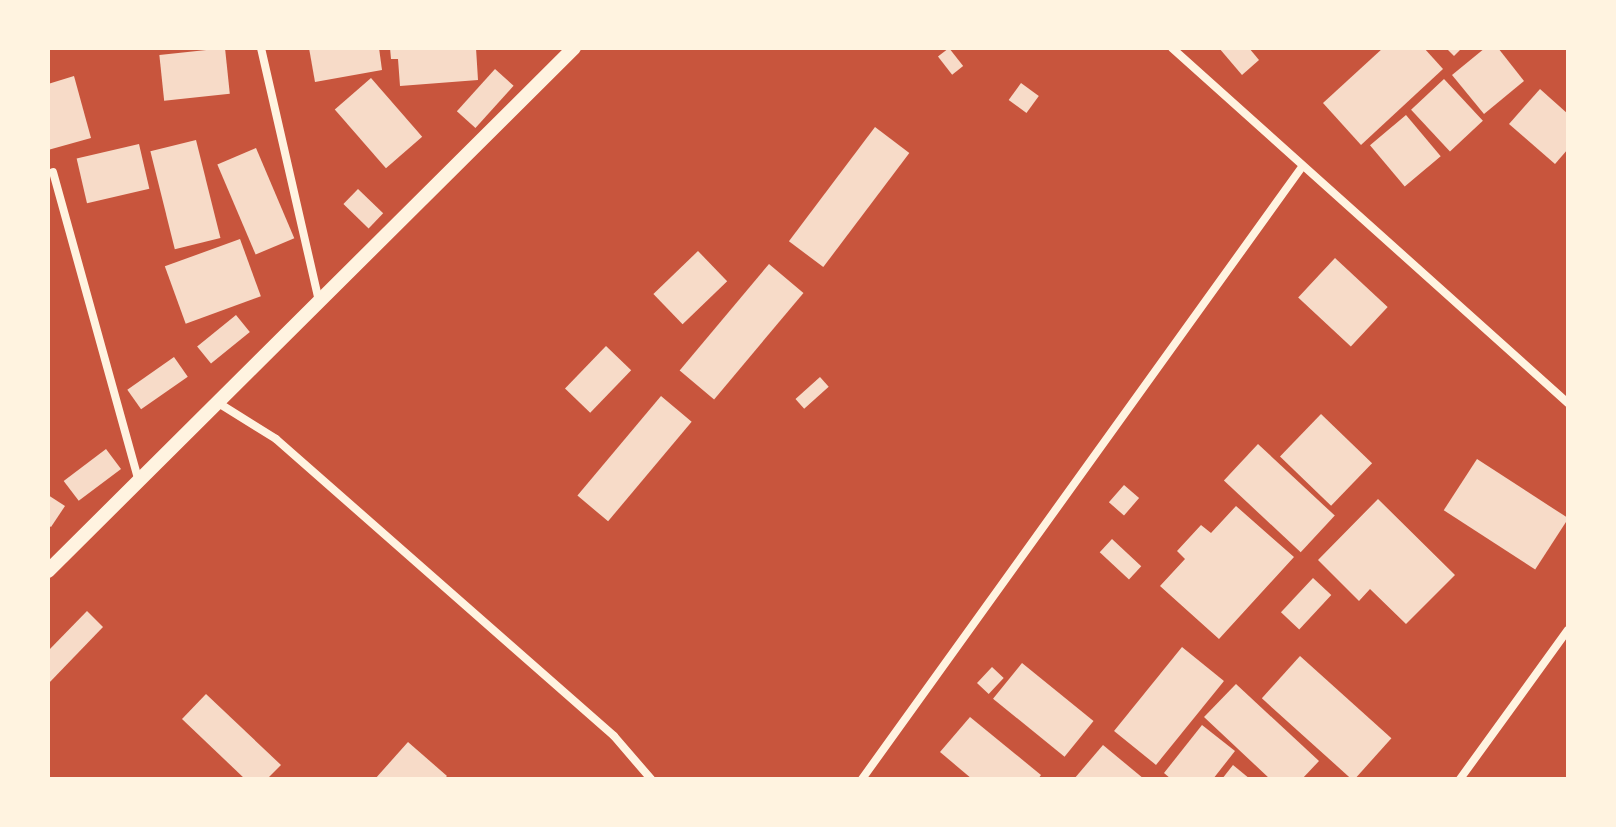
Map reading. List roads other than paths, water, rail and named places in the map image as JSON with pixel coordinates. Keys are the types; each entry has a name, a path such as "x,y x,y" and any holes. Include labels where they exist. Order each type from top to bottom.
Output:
{"street":[{"path":"261,48 320,304"},
{"path":"48,571 220,404 574,48"},
{"path":"1172,48 1568,403"},
{"path":"862,779 1302,167"},
{"path":"53,172 139,484"},
{"path":"220,404 300,460 614,736 651,779"},
{"path":"1460,779 1568,630"}]}
